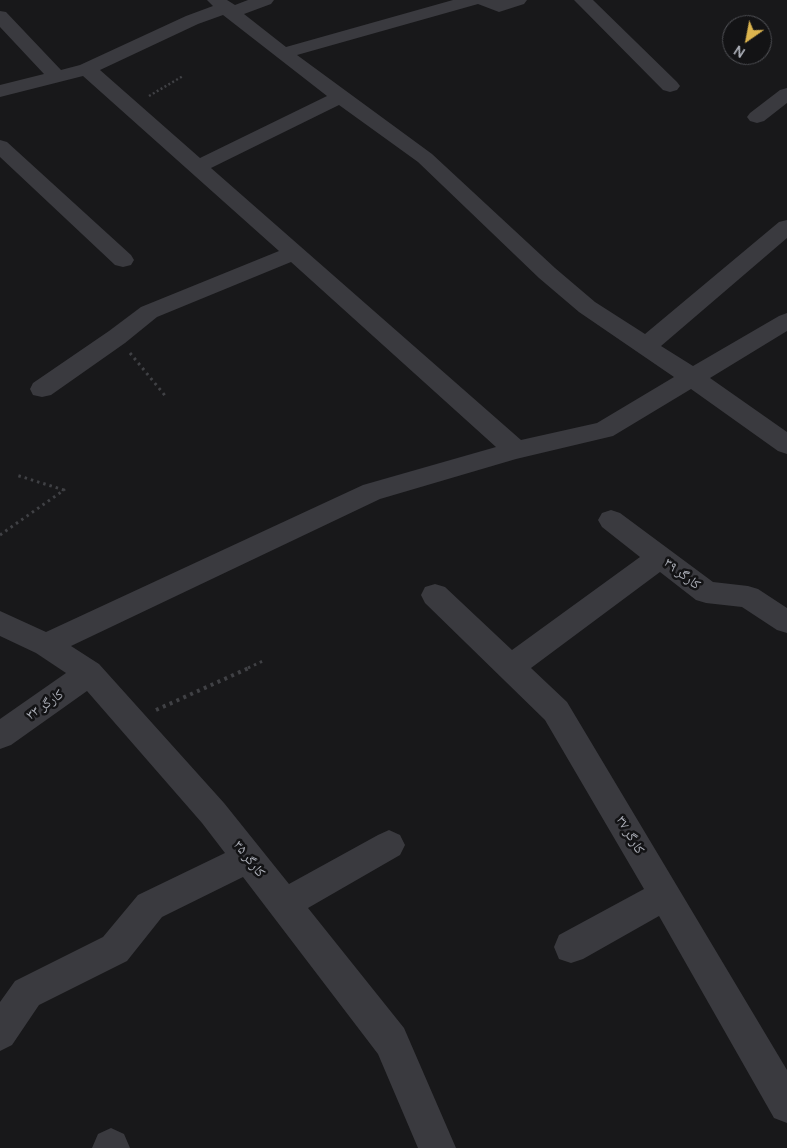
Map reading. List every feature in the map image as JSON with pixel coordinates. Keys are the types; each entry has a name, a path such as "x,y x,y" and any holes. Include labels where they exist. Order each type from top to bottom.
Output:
{"street":[{"path":"0,91 87,69 225,6 265,0"},
{"path":"284,53 473,0"},
{"path":"483,0 499,7 518,0"},
{"path":"583,0 670,86"},
{"path":"225,6 340,97 425,158 547,273 587,307 693,378 787,445"},
{"path":"0,16 56,77"},
{"path":"87,69 516,450"},
{"path":"757,117 787,94"},
{"path":"198,167 340,97"},
{"path":"0,146 123,260"},
{"path":"646,346 787,226"},
{"path":"42,389 117,337 149,312 294,252"},
{"path":"46,645 372,492 516,450 604,430 787,321"},
{"name":"کارگر ۳۹","path":"611,520 706,592 748,597 787,622"},
{"path":"510,667 660,558"},
{"name":"کارگر ۳۷","path":"435,595 556,711 666,895 787,1104"},
{"name":"کارگر ۳۵","path":"0,623 46,645 89,673 212,813 391,1041 437,1148"},
{"name":"کارگر ۳۳","path":"0,736 89,673"},
{"path":"284,904 389,844"},
{"path":"0,1033 27,993 115,949 150,906 248,858"},
{"path":"570,947 666,895"}],"path":[{"path":"130,108 183,76"},
{"path":"117,337 167,398"},
{"path":"0,535 64,490 16,475"},
{"path":"132,721 263,661"}]}
